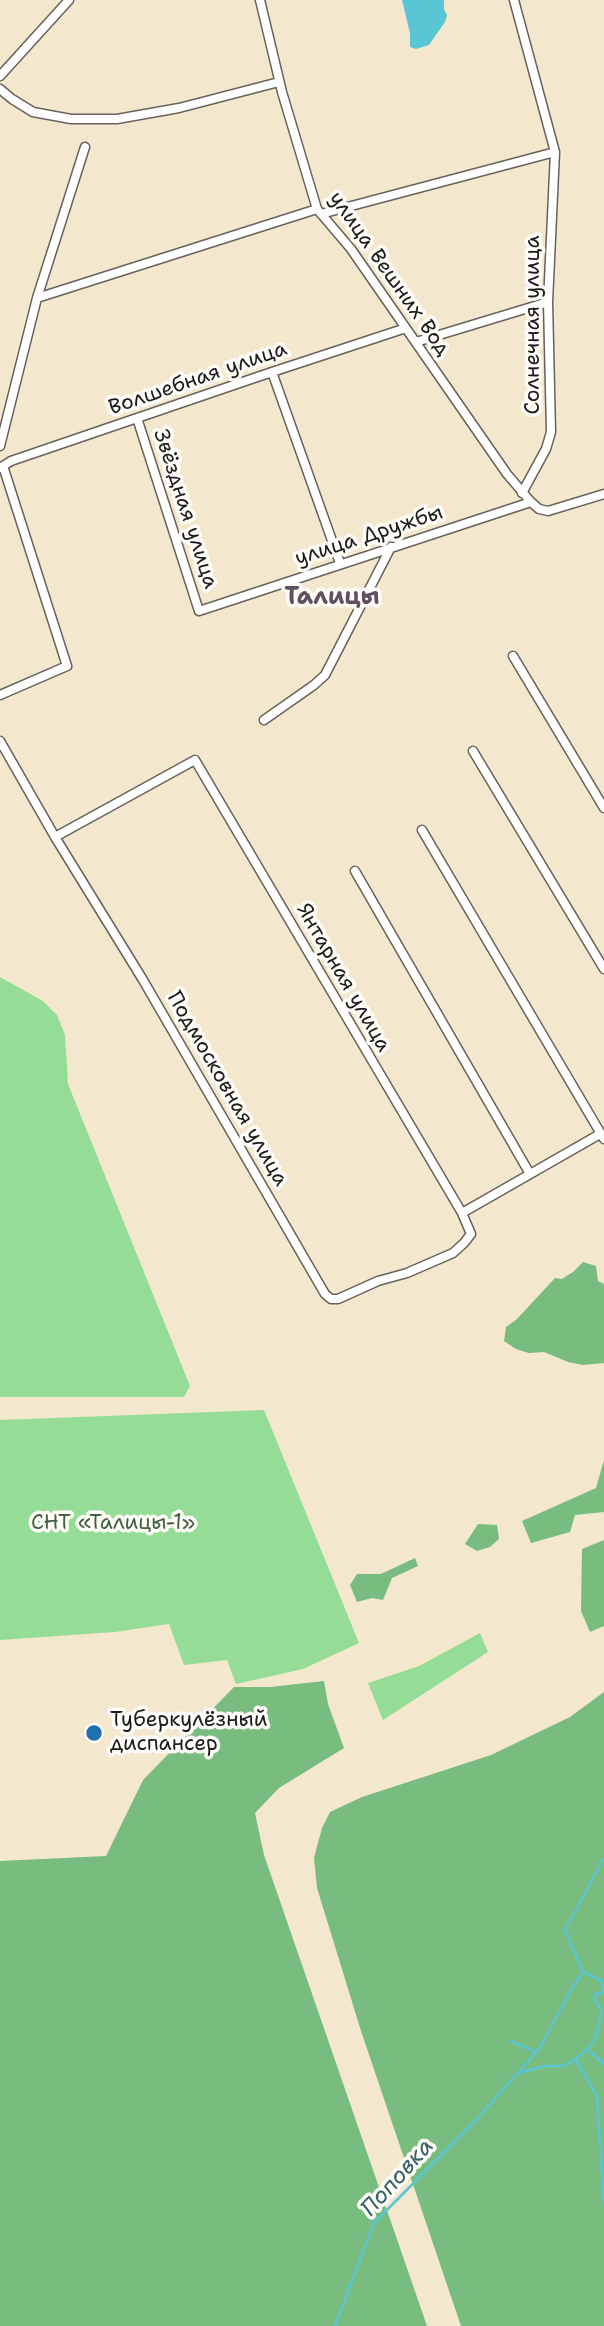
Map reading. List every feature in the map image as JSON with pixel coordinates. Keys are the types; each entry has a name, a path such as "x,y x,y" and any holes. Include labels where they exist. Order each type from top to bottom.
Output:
{"street":[{"path":"0,76 69,0"},
{"name":"улица Вешних Вод","path":"260,0 279,82 319,211 351,249 522,493 531,502"},
{"name":"Солнечная улица","path":"514,0 555,152 548,302 551,432 546,449 522,493"},
{"path":"0,89 12,100 33,112 71,119 117,119 179,108 279,82"},
{"path":"0,446 37,298 85,147"},
{"path":"37,298 319,211 555,152"},
{"path":"416,342 548,302"},
{"name":"Волшебная улица","path":"1,467 137,418 406,328"},
{"path":"272,372 340,563"},
{"name":"Звёздная улица","path":"137,418 199,611"},
{"path":"0,695 67,666 1,467"},
{"path":"531,502 539,509 548,511 604,494"},
{"name":"улица Дружбы","path":"199,611 531,502"},
{"path":"264,720 325,675 391,547"},
{"path":"513,656 604,808"},
{"name":"Подмосковная улица","path":"0,741 143,980 325,1294 331,1299 338,1299 453,1252 471,1234 462,1213"},
{"path":"473,751 604,969"},
{"name":"Янтарная улица","path":"55,837 195,760 462,1213"},
{"path":"422,830 602,1136 462,1213"},
{"path":"355,871 530,1174"}],"green space":[{"path":"0,977 43,1001 57,1015 65,1035 68,1084 190,1386 184,1397 0,1397"},
{"path":"583,1262 596,1266 598,1281 604,1284 604,1363 583,1365 568,1362 544,1352 529,1353 516,1349 504,1341 506,1327 517,1319 555,1278 562,1279"},
{"name":"СНТ «Талицы-1»","path":"264,1410 359,1643 303,1669 236,1684 227,1660 184,1665 169,1624 115,1632 0,1640 0,1420"},
{"path":"604,1460 604,1512 575,1515 570,1532 531,1543 522,1521 596,1488"},
{"path":"478,1524 497,1525 499,1539 490,1547 477,1551 465,1544"},
{"path":"604,1540 604,1626 590,1632 581,1611 582,1549"},
{"path":"415,1558 418,1566 392,1578 383,1600 372,1598 357,1602 350,1585 357,1574 381,1574"},
{"path":"480,1633 488,1652 383,1720 368,1683 419,1666"},
{"path":"324,1681 328,1704 344,1748 279,1788 255,1813 264,1855 427,2326 0,2326 0,1861 106,1856 143,1780 234,1687 270,1687"},
{"path":"604,1692 604,2326 461,2326 361,2031 317,1888 314,1858 322,1828 330,1812 362,1797 491,1755 570,1717"}],"water":[{"path":"402,0 444,0 447,15 445,22 429,45 416,49 410,47 410,33"}],"waterway":[{"name":"Поповка","path":"335,2326 374,2223 477,2119 540,2048 583,1972 565,1930 604,1858"},
{"name":"Поповка","path":"518,2073 545,2066 565,2066 594,2041 601,2008 595,2001 595,1994 603,1992 604,1987 600,1980 583,1972"},
{"path":"511,2041 536,2052"},
{"path":"588,2050 604,2064"},
{"path":"575,2059 597,2096 604,2203"}],"place":[{"name":"Туберкулёзный диспансер","path":"94,1733"}],"district":[{"name":"Талицы","path":"332,598"}]}
